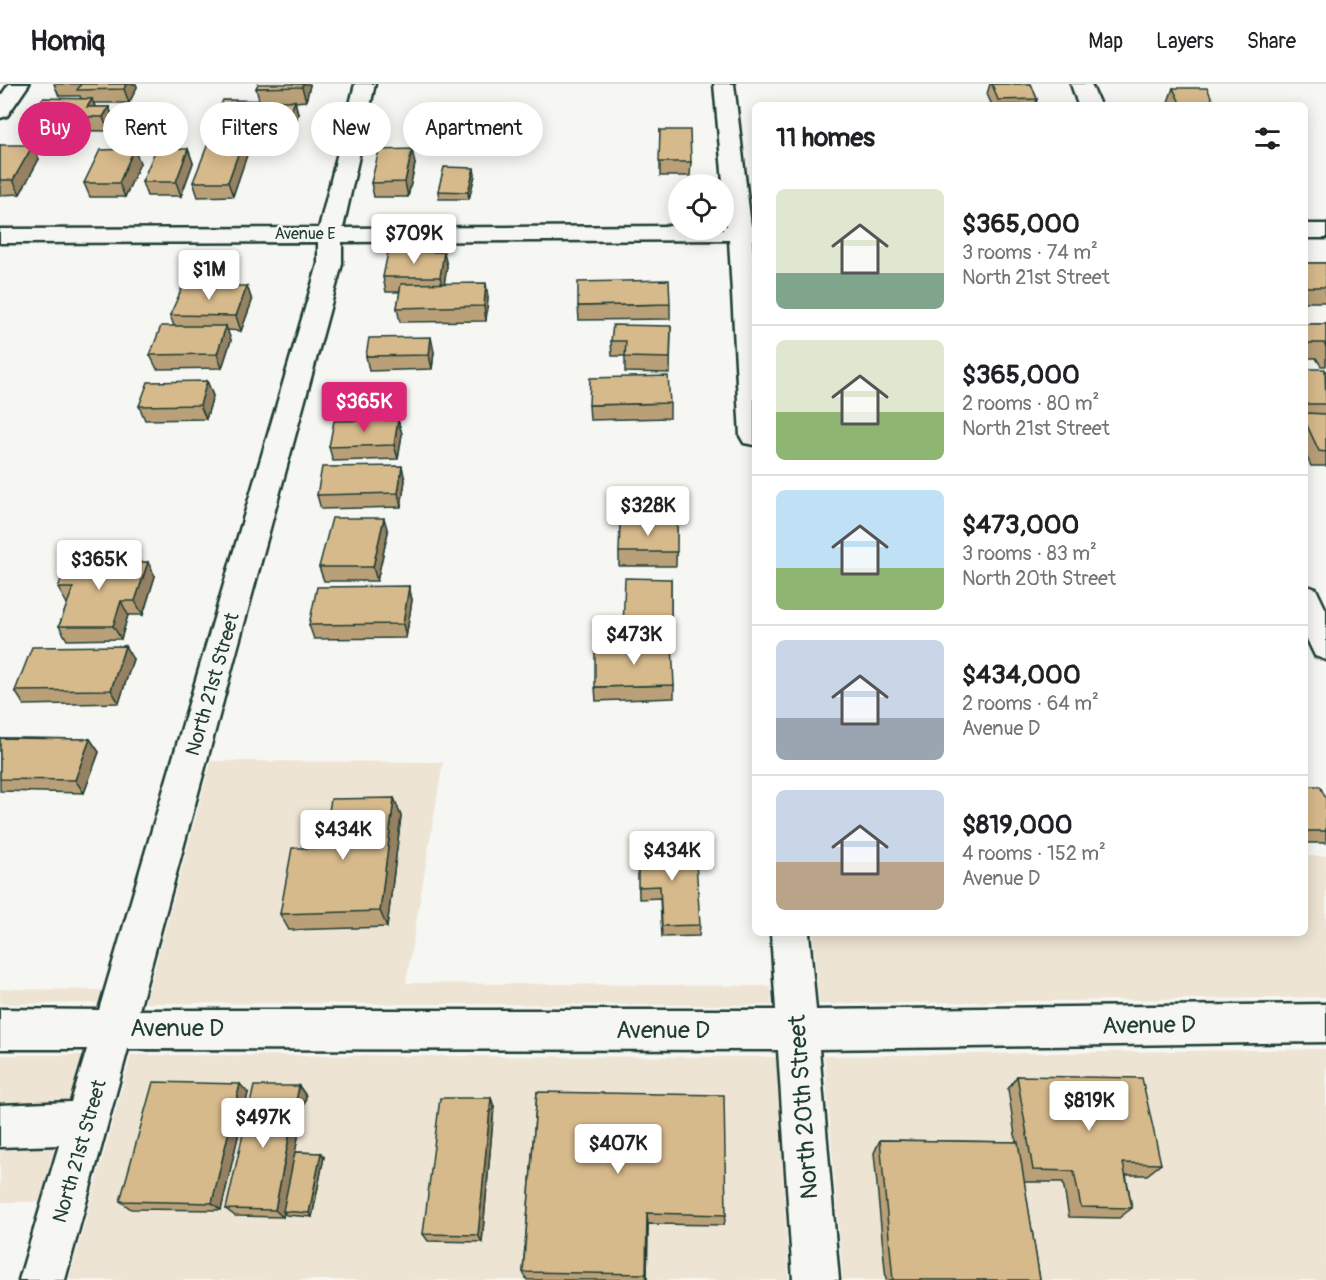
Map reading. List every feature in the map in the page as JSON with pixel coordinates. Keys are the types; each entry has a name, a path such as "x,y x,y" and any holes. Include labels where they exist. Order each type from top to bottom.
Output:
{"street":[{"path":"0,112 19,84"},
{"name":"North 21st Street","path":"42,1280 330,264 330,233 365,84"},
{"path":"724,84 747,233 752,378"},
{"path":"1081,84 1088,102"},
{"path":"1308,231 1326,231"},
{"name":"Avenue E","path":"0,236 747,233"},
{"path":"1308,604 1326,647"},
{"name":"North 20th Street","path":"790,936 816,1280"},
{"name":"Avenue D","path":"0,1029 797,1030 1326,1023"},
{"path":"0,1126 87,1123"}],"shaded area":[{"path":"211,761 443,762 406,983 771,986 772,1005 145,1003"},
{"path":"1308,856 1326,856 1326,997 819,1004 813,936 1308,936"},
{"path":"0,989 102,990 98,1003 0,1004"},
{"path":"1326,1049 1326,1280 843,1280 824,1056"},
{"path":"0,1055 83,1055 39,1202 0,1202"},
{"path":"131,1055 776,1057 789,1280 69,1280"}],"building":[{"path":"81,84 126,84 124,89 77,90"},
{"path":"258,84 303,84 302,87 256,88"},
{"path":"992,84 1031,84 1037,99 998,100"},
{"path":"1173,88 1207,88 1214,102 1180,102"},
{"path":"43,98 92,99 90,102 40,102"},
{"path":"223,100 295,101 295,102 222,102"},
{"path":"91,107 103,107 103,117 91,117"},
{"path":"660,130 690,130 691,162 659,162"},
{"path":"0,145 18,145 18,156 27,156 13,180 0,180"},
{"path":"403,149 403,156 411,156 405,182 371,183 378,156 391,156 391,150"},
{"path":"100,150 103,150 103,156 131,156 119,183 84,183"},
{"path":"153,156 185,156 176,182 142,182"},
{"path":"203,156 237,156 228,182 193,182"},
{"path":"444,167 474,168 468,192 438,191"},
{"path":"388,252 444,252 440,277 383,277"},
{"path":"1308,263 1326,263 1326,287 1308,287"},
{"path":"669,280 670,304 578,306 578,282"},
{"path":"486,283 484,306 397,308 401,284"},
{"path":"183,286 247,286 236,316 170,315"},
{"path":"1308,324 1326,324 1326,347 1324,343 1308,343"},
{"path":"613,325 671,326 670,358 625,357 626,341 611,341"},
{"path":"161,326 226,326 217,354 150,355"},
{"path":"431,337 429,355 366,356 369,338"},
{"path":"1308,369 1325,369 1326,404 1308,404"},
{"path":"668,376 670,403 589,405 590,378"},
{"path":"207,381 200,405 139,406 148,382"},
{"path":"1308,413 1326,414 1326,452 1319,451 1308,427"},
{"path":"398,420 394,445 329,447 334,421"},
{"path":"402,466 398,493 317,495 322,467"},
{"path":"332,518 384,518 373,567 319,567"},
{"path":"620,521 677,521 677,552 619,552"},
{"path":"148,562 135,601 121,601 113,626 59,626 73,588 58,588 67,563"},
{"path":"625,578 671,579 671,629 623,628"},
{"path":"409,586 403,624 309,625 317,587"},
{"path":"672,644 674,685 595,687 595,647"},
{"path":"125,646 111,690 15,691 32,647"},
{"path":"0,738 90,739 75,780 0,779"},
{"path":"1308,786 1320,786 1326,799 1326,831 1308,831"},
{"path":"394,798 380,911 280,914 292,848 323,848 331,799"},
{"path":"695,846 700,925 662,926 660,886 638,887 638,847"},
{"path":"1017,1076 1142,1078 1161,1164 1123,1163 1132,1208 1081,1207 1074,1171 1033,1170"},
{"path":"153,1082 240,1084 212,1203 120,1201"},
{"path":"254,1086 299,1086 275,1210 226,1209"},
{"path":"537,1092 724,1095 726,1215 647,1213 646,1274 523,1272"},
{"path":"440,1098 491,1098 478,1235 423,1234"},
{"path":"880,1140 1018,1142 1040,1280 893,1280"},
{"path":"295,1152 321,1153 309,1213 283,1211"}]}
